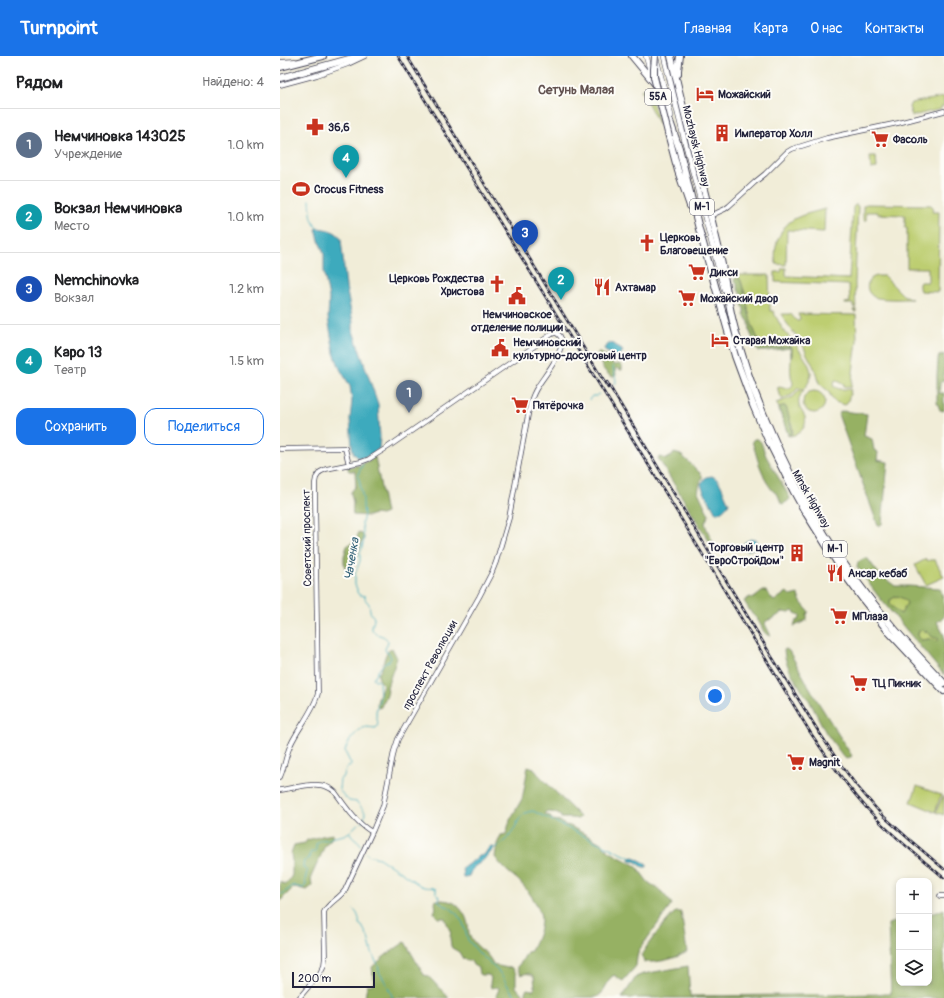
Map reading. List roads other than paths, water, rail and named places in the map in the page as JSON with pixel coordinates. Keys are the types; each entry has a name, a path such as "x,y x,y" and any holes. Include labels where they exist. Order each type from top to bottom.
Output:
{"highway":[{"path":"280,68 323,56"},
{"path":"280,78 360,56"},
{"name":"55А","path":"632,56 654,82"},
{"name":"55А","path":"655,56 654,77 669,137 680,178 699,229"},
{"name":"М-1","path":"671,56 721,260 733,321"},
{"path":"679,90 678,70 680,56"},
{"name":"М-1","path":"654,82 662,97 679,148"},
{"name":"Mozhaysk Highway","path":"679,148 699,229 734,356"},
{"name":"Mozhaysk Highway","path":"733,321 750,379"},
{"name":"Minsk Highway","path":"734,356 752,405 768,440 793,490 815,528 845,575 888,631 944,691"},
{"name":"Minsk Highway","path":"750,379 769,428 784,460 819,525 869,598 892,626 944,683"}],"main road":[{"name":"М-1","path":"646,56 654,82"},
{"name":"Mozhaysk Highway","path":"655,56 679,148"},
{"name":"Mozhaysk Highway","path":"664,56 686,149 733,321"}],"street":[{"path":"280,85 317,75 365,56"},
{"path":"280,62 313,59"},
{"path":"710,216 730,206 792,149 827,138 898,123 944,111"},
{"name":"Советский проспект","path":"280,776 292,741 315,702 318,693 316,478 322,470 361,462 385,449 554,332"},
{"name":"проспект Революции","path":"299,998 320,973 324,965 324,912 328,906 345,890 372,832 383,806 391,762 398,739 492,572 496,562 509,518 530,404 534,392 560,351 562,344 562,339 560,336 554,332"},
{"path":"280,449 344,448 350,465"},
{"path":"280,790 314,785 328,786 335,792 360,824 372,832"}],"water":[{"path":"318,228 335,232 341,239 346,287 353,322 353,331 378,404 380,438 379,449 362,458 358,458 354,454 352,447 350,419 352,401 350,386 340,369 334,353 328,318 329,298 324,273 324,254 316,229"},
{"path":"610,343 614,344 623,351 619,356 615,356 605,351 604,348"},
{"path":"712,476 720,484 729,503 724,510 716,513 701,484 706,477"},
{"path":"751,539 756,540 758,545 747,551 743,544"},
{"path":"492,846 494,848 484,860 471,870 469,876 463,877 462,867 473,861 478,856 484,855"},
{"path":"634,857 647,864 647,867 643,867 629,859"}],"waterway":[{"name":"Чаченка","path":"310,200 312,218 317,228"},
{"path":"613,366 616,380 615,385"},
{"path":"589,400 592,396 599,394"},
{"name":"Чаченка","path":"362,822 364,820 365,812 357,802 349,801 339,790 340,779 344,776 345,770 351,765 345,752 350,741 359,730 366,727 376,728 377,726 376,709 380,697 379,681 373,678 384,663 389,661 391,658 385,649 388,642 387,639 372,630 374,618 370,613 369,604 365,599 365,596 359,595 355,585 355,574 360,561 360,554 364,540 362,523 364,514 363,499 358,474 363,464"},
{"path":"494,848 509,836 520,818 525,813 533,811 633,859"},
{"name":"Чаченка","path":"280,895 294,885 303,888 306,885 305,880 307,871 303,867 304,861 310,858 309,856 311,852 314,852 316,849 316,844 318,842 348,833 359,823"},
{"path":"350,833 361,845"},
{"path":"366,853 370,856 379,858 421,886 436,889 436,893 439,897 438,900 456,913 463,923 468,940 500,973 511,991 518,998"},
{"path":"354,910 357,913 359,924 362,926 368,937 372,953 378,964 379,972 393,998"}],"railway":[{"path":"398,56 810,732 857,797 875,817 891,833 944,878"},
{"path":"407,56 608,388"},
{"path":"607,382 772,657 836,758 856,785 881,814 944,869"}],"place":[{"name":"Можайский","path":"705,94"},
{"name":"36,6","path":"315,127"},
{"name":"Император Холл","path":"722,133"},
{"name":"Фасоль","path":"880,139"},
{"name":"Каро 13","path":"346,178"},
{"name":"Crocus Fitness","path":"301,189"},
{"name":"Церковь Благовещение","path":"647,243"},
{"name":"Nemchinovka","path":"525,253"},
{"name":"Дикси","path":"697,272"},
{"name":"Церковь Рождества Христова","path":"497,284"},
{"name":"Ахтамар","path":"602,287"},
{"name":"Немчиновское отделение полиции","path":"517,296"},
{"name":"Можайский двор","path":"687,298"},
{"name":"Вокзал Немчиновка","path":"561,300"},
{"name":"Старая Можайка","path":"720,340"},
{"name":"Немчиновский культурно-досуговый центр","path":"500,348"},
{"name":"Пятёрочка","path":"520,405"},
{"name":"Немчиновка 143025","path":"409,413"},
{"name":"Торговый центр \"ЕвроСтройДом\"","path":"797,553"},
{"name":"Ансар кебаб","path":"835,573"},
{"name":"МПлаза","path":"839,616"},
{"name":"ТЦ Пикник","path":"859,683"},
{"name":"Magnit","path":"796,762"}],"district":[{"name":"Сетунь Малая","path":"576,90"}]}
